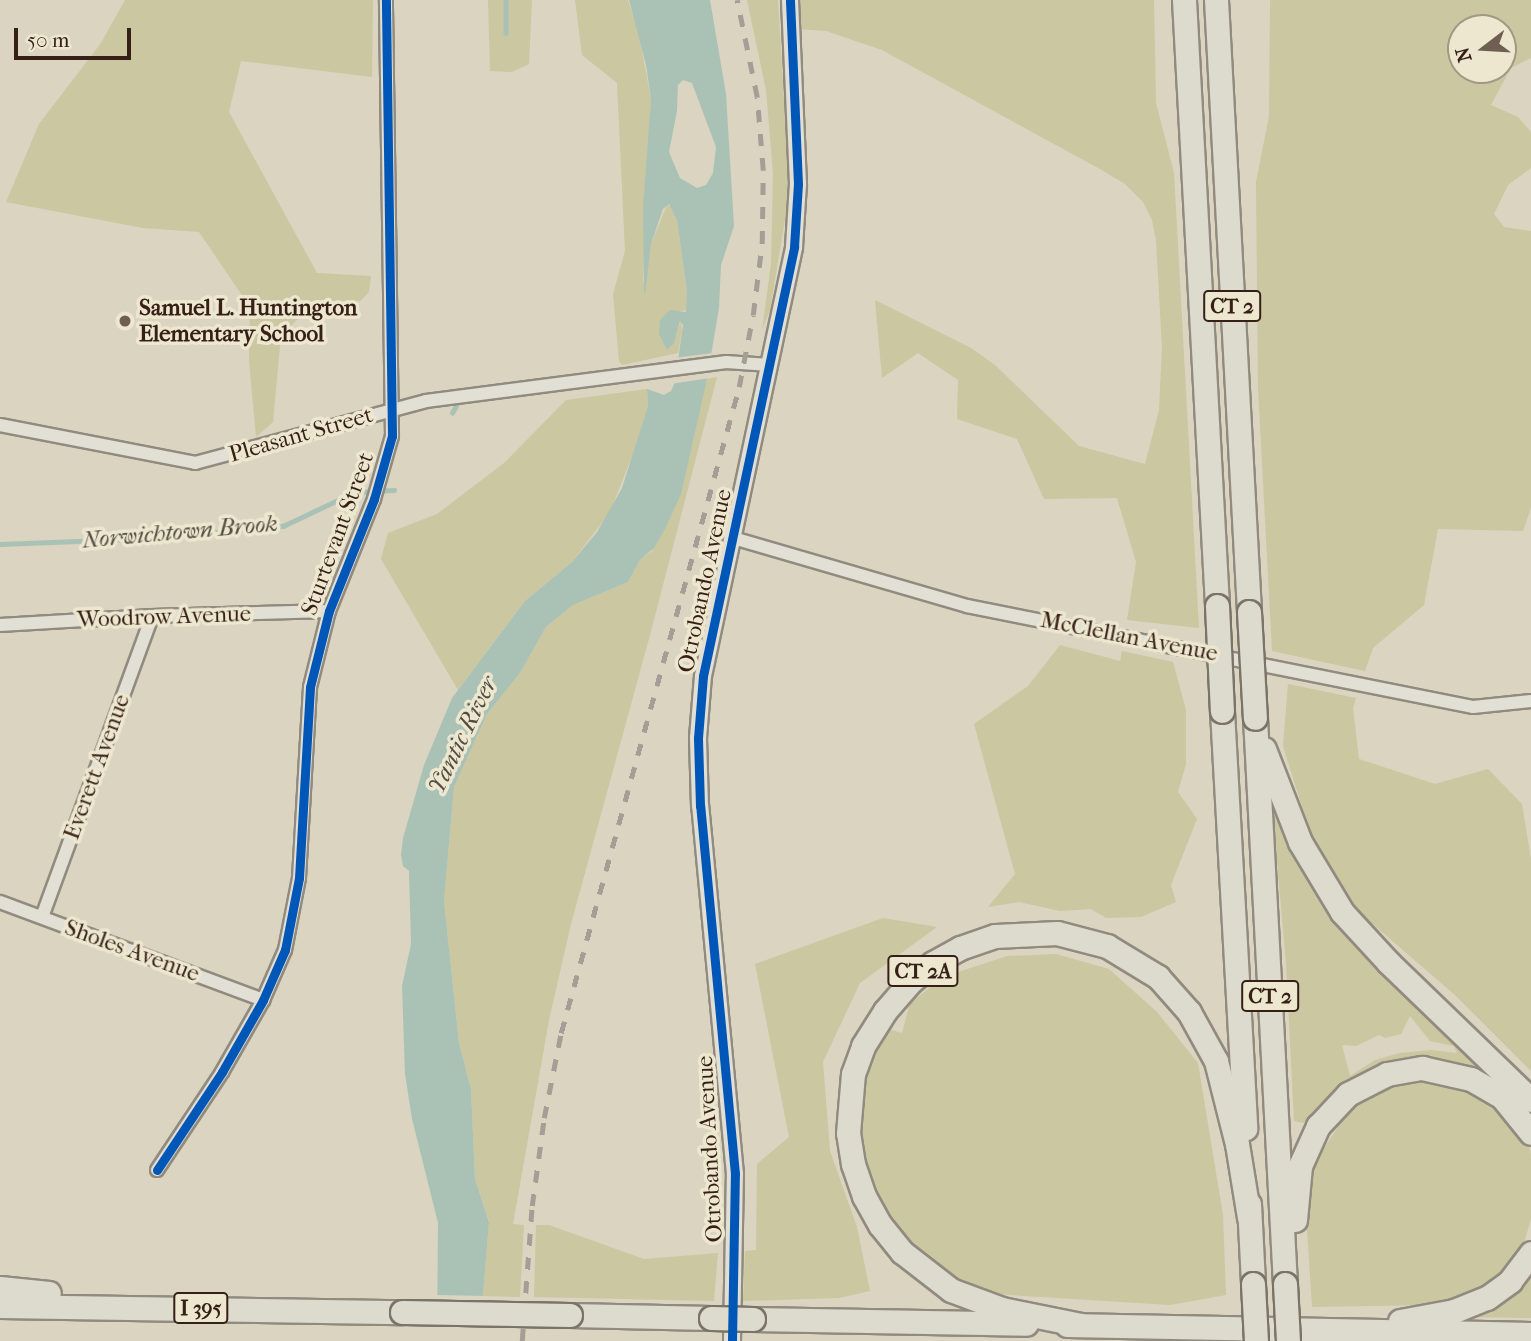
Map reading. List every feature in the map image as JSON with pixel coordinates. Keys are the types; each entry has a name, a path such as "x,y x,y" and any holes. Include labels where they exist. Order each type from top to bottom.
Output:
{"highway":[{"name":"CT 2","path":"1184,0 1256,1341"},
{"name":"CT 2","path":"1216,0 1288,1341"},
{"path":"1255,720 1300,842 1333,900 1381,955 1531,1100"},
{"name":"CT 2A","path":"1081,1325 1002,1308 951,1290 902,1252 880,1225 864,1196 853,1164 848,1133 853,1074 863,1046 885,1011 909,983 933,963 982,940 1010,934 1049,933 1100,943 1128,956 1158,977 1189,1012 1216,1061 1237,1144 1249,1217"},
{"path":"1285,1279 1295,1243 1298,1178 1308,1144 1325,1117 1358,1087 1402,1070 1433,1069 1460,1075 1480,1083 1502,1097 1531,1133"},
{"path":"1326,1330 1427,1316 1468,1306 1505,1286 1531,1253"},
{"path":"0,1288 60,1294 94,1307"},
{"name":"I 395","path":"0,1306 1531,1334"}],"street":[{"name":"Sturtevant Street","path":"157,1170 222,1072 263,1000 285,950 299,878 310,687 329,611 374,499 392,436 386,0"},
{"name":"Otrobando Avenue","path":"732,1341 735,1174 700,806 698,738 703,676 794,247 798,184 790,0"},
{"name":"Pleasant Street","path":"0,425 187,463 233,454 426,401 715,363 744,361 770,365"},
{"name":"McClellan Avenue","path":"733,538 967,606 1473,707 1502,707 1531,701"},
{"name":"Woodrow Avenue","path":"0,625 152,616 329,611"},
{"name":"Everett Avenue","path":"42,917 152,616"},
{"name":"Sholes Avenue","path":"0,902 263,1000"}],"shaded area":[{"path":"125,0 373,0 372,77 241,61 229,112 317,273 371,276 369,292 360,301 339,303 302,315 281,335 273,422 256,437 249,360 250,307 199,232 143,228 6,202 39,124 101,43"},
{"path":"488,0 532,0 529,64 512,72 490,71"},
{"path":"575,0 628,0 639,35 651,99 643,280 645,288 651,244 667,205 673,207 677,220 687,291 687,310 676,312 676,336 681,320 682,331 678,353 622,365 619,361 613,294 625,251 617,83 582,55"},
{"path":"747,0 778,0 788,165 787,207 770,310 762,330 771,264 773,173 766,90"},
{"path":"794,0 1154,0 1156,103 1174,173 1199,628 1127,620 1136,562 1117,498 1044,499 1017,439 957,419 958,380 918,353 882,378 875,300 971,348 995,365 1079,446 1145,464 1159,410 1162,348 1156,240 1152,220 1143,202 1125,184 1100,169 882,50 826,31 798,29"},
{"path":"1270,0 1531,0 1531,58 1517,65 1517,14 1447,14 1447,84 1502,84 1491,105 1518,117 1531,132 1531,168 1508,185 1494,214 1504,227 1531,231 1531,508 1523,531 1438,529 1424,605 1373,648 1365,671 1272,651 1258,388 1256,182 1269,116"},
{"path":"717,377 571,924 549,1020 513,1224 524,1225 520,1297 483,1296 489,1221 475,1179 471,1089 459,1043 444,901 454,787 487,714 520,673 546,627 573,605 628,582 640,560 652,551 707,379"},
{"path":"647,389 648,406 635,449 610,512 572,562 525,601 458,690 381,559 388,533 437,514 504,463 566,400"},
{"path":"1060,645 1120,661 1122,651 1173,662 1186,710 1186,764 1178,792 1197,819 1171,885 1176,902 1141,917 1106,918 1091,909 1060,911 1019,902 988,907 1015,874 974,724 1028,686"},
{"path":"1288,684 1356,698 1353,708 1359,759 1435,784 1488,769 1522,804 1531,859 1531,1071 1456,996 1360,913 1313,842 1283,746"},
{"path":"1281,810 1309,880 1341,925 1494,1077 1490,1079 1441,1060 1393,1063 1351,1082 1320,1104 1304,1123 1294,1121 1286,963 1273,816","holes":["1410,1016 1430,1041 1454,1046 1457,1053 1431,1050 1400,1053 1375,1060 1350,1076 1342,1045 1356,1046 1379,1035 1385,1038 1401,1034"]},
{"path":"883,918 937,927 860,983 823,1062 830,1151 857,1227 870,1291 839,1298 743,1301 745,1251 756,1250 757,1164 789,1137 755,964"},
{"path":"1056,954 1109,969 1157,1012 1198,1063 1223,1215 1226,1295 1170,1305 994,1294 952,1278 920,1257 875,1198 862,1164 856,1127 859,1087 867,1063 885,1028 902,1033 910,1003 943,977 1007,956"},
{"path":"1418,1080 1452,1083 1488,1096 1510,1115 1529,1145 1531,1219 1523,1246 1499,1277 1463,1297 1429,1305 1312,1307 1306,1213 1312,1167 1348,1111 1380,1089"},
{"path":"536,1225 549,1225 644,1259 718,1253 714,1301 534,1297"},
{"path":"1531,1271 1531,1318 1477,1317 1480,1310"}],"water":[{"name":"Yantic River","path":"629,0 710,0 726,94 734,226 721,265 719,308 707,379 681,494 666,527 654,548 640,560 628,582 573,605 546,627 520,673 487,714 454,787 444,901 459,1043 471,1089 475,1179 489,1222 482,1307 437,1341 438,1223 412,1119 405,1074 402,986 411,944 409,871 403,866 401,855 403,838 424,765 452,698 525,601 572,562 597,532 622,488 648,406 647,389 664,395 671,391 675,382 683,325 680,321 674,343 667,350 659,334 660,320 670,310 686,312 687,291 677,220 669,204 663,209 651,244 645,295 644,290 643,208 651,99 646,65","holes":["683,80 692,83 716,147 713,173 706,185 697,188 680,178 669,152 677,111 678,85"]}],"pier":[{"path":"713,353 710,378 670,384 674,358"},
{"path":"435,1295 486,1296 485,1341 434,1341"}],"waterway":[{"name":"Norwichtown Brook","path":"506,0 506,33"},
{"name":"Norwichtown Brook","path":"452,413 456,406"},
{"name":"Norwichtown Brook","path":"0,544 155,538 283,526 355,492 394,490"}],"railway":[{"path":"522,1341 532,1206 544,1118 561,1033 739,387 753,315 762,243 763,170 757,97 737,0"}],"cycle path":[{"path":"157,1170 222,1072 263,1000 285,950 299,878 310,687 329,611 374,499 392,436 386,0"},
{"path":"732,1341 735,1174 700,806 698,738 703,676 794,247 798,184 790,0"}],"place":[{"name":"Samuel L. Huntington Elementary School","path":"125,321"}]}
